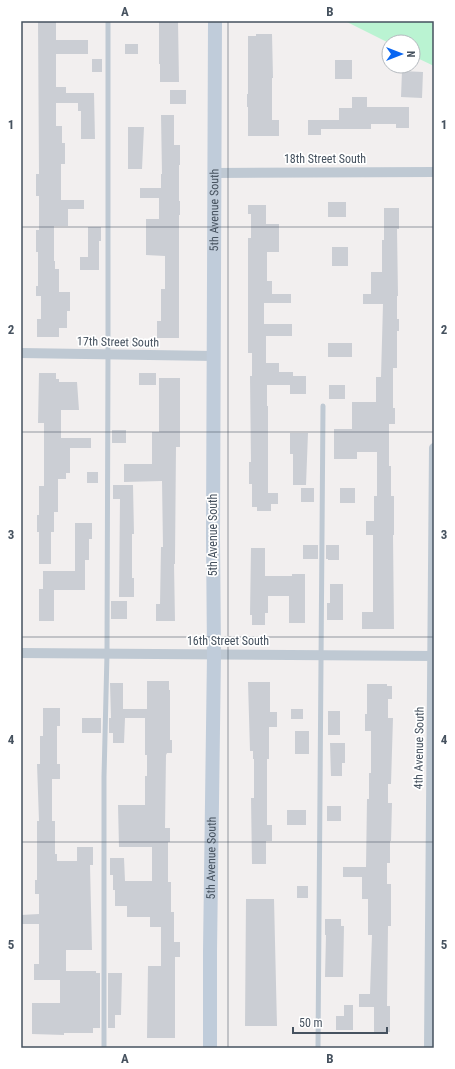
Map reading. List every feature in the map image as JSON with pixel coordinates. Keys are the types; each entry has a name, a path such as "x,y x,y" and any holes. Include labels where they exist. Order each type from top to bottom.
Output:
{"street":[{"name":"5th Avenue South","path":"210,1048 214,654 215,21"},
{"name":"18th Street South","path":"215,173 434,172"},
{"name":"17th Street South","path":"21,353 108,356 214,356"},
{"name":"4th Avenue South","path":"429,1048 434,448"},
{"name":"16th Street South","path":"21,653 433,656"}],"lane":[{"path":"104,1048 104,777 107,654 108,21"},
{"path":"318,1048 323,406"}],"green space":[{"path":"345,21 434,21 434,66 421,60 421,34 381,34 381,39"}],"building":[{"path":"38,21 56,21 56,40 88,40 88,54 56,54 56,87 66,87 66,93 94,93 95,139 81,139 81,111 78,111 78,103 56,103 56,126 62,126 62,143 65,143 65,164 61,164 61,200 84,200 84,209 68,209 68,226 54,226 54,261 55,269 59,269 59,292 70,292 70,311 67,311 67,328 59,328 59,337 37,337 37,319 41,319 41,296 36,296 36,286 38,286 38,252 36,252 36,230 39,230 39,196 36,196 36,174 39,174"},
{"path":"159,21 178,21 179,82 160,82"},
{"path":"256,34 272,34 272,120 279,120 279,136 248,136 248,36 256,36"},
{"path":"125,44 138,44 138,54 125,54"},
{"path":"92,59 102,59 102,72 92,72"},
{"path":"335,60 352,60 352,79 335,79"},
{"path":"421,72 423,72 422,98 401,97 402,74 421,74"},
{"path":"170,90 186,90 186,104 170,104"},
{"path":"352,97 367,97 367,107 409,107 409,128 396,128 396,124 371,124 371,129 321,129 321,135 308,135 308,120 339,120 339,108 352,108"},
{"path":"161,115 174,115 174,145 180,145 179,338 157,338 157,321 161,321 161,289 165,289 165,256 146,255 146,219 159,219 159,198 140,198 140,188 161,188"},
{"path":"128,127 144,127 142,169 128,169"},
{"path":"328,202 346,202 346,217 328,217"},
{"path":"248,205 266,205 266,224 279,224 279,252 267,252 267,281 272,281 272,294 291,294 291,303 264,303 264,324 292,324 292,336 266,336 266,363 279,363 279,372 293,372 293,376 306,376 306,394 290,394 290,385 267,385 268,493 278,493 278,504 271,504 271,511 257,511 257,507 252,507 252,484 249,484 249,462 251,462 250,376 252,376 252,353 248,353 248,238 251,238 251,214 248,214"},
{"path":"384,208 399,208 399,229 397,229 397,319 399,319 399,331 397,331 397,368 393,368 393,408 395,408 395,424 389,424 391,496 394,496 394,629 362,629 362,612 373,612 373,535 366,535 366,521 374,521 374,496 377,496 377,452 357,452 357,459 334,459 334,429 352,429 352,402 376,402 376,377 381,377 383,304 363,304 363,294 371,294 371,272 382,272"},
{"path":"88,227 101,227 101,241 99,241 99,270 80,270 80,257 88,257"},
{"path":"332,247 348,247 348,266 332,266"},
{"path":"328,343 352,343 352,357 328,357"},
{"path":"39,373 56,373 56,379 59,379 59,382 77,382 79,410 61,410 61,438 91,438 91,448 70,448 70,473 66,473 66,479 58,479 58,512 54,512 54,532 51,532 51,564 39,564 39,532 37,532 37,515 39,515 39,486 44,486 44,423 38,423"},
{"path":"139,373 156,373 156,385 139,385"},
{"path":"159,378 180,378 180,447 176,447 174,564 175,621 156,621 156,604 160,604 161,547 163,547 162,481 124,482 124,464 152,464 152,432 159,432"},
{"path":"329,385 345,385 345,399 329,399"},
{"path":"112,430 126,430 126,443 112,443"},
{"path":"290,433 308,433 306,485 293,485 293,454 290,454"},
{"path":"87,472 98,472 98,483 87,483"},
{"path":"113,485 133,485 134,534 132,534 132,578 134,578 134,597 119,597 120,499 113,499"},
{"path":"301,488 314,488 314,502 301,502"},
{"path":"340,488 355,488 355,503 340,503"},
{"path":"75,523 92,523 92,539 89,539 89,560 85,560 85,590 54,590 54,621 39,621 39,589 43,589 43,571 75,571"},
{"path":"303,545 318,545 318,559 303,559"},
{"path":"326,545 339,545 339,560 326,559"},
{"path":"251,548 265,548 265,576 292,576 292,574 305,574 305,623 289,623 289,596 268,596 268,613 265,613 265,625 252,625 252,615 250,615"},
{"path":"330,584 343,584 343,620 327,620 327,603 330,603"},
{"path":"111,601 127,601 127,619 111,619"},
{"path":"147,681 169,681 170,690 170,740 172,740 172,753 167,753 166,755 165,828 170,828 170,842 168,842 168,882 171,882 171,912 174,912 174,942 180,942 180,957 175,957 175,1038 147,1038 148,966 161,966 161,927 150,927 150,917 127,917 127,906 115,906 113,875 110,875 110,858 124,858 125,881 152,881 152,847 119,847 118,805 145,805 147,755 145,755 145,718 125,718 124,743 113,743 113,733 109,733 109,718 111,718 110,683 123,683 123,709 147,709"},
{"path":"248,682 270,682 270,712 277,712 277,727 269,727 269,759 267,759 267,825 272,825 272,841 266,841 266,864 252,864 251,798 254,798 254,759 253,751 250,751"},
{"path":"367,684 387,684 387,686 392,686 392,699 388,699 388,718 393,718 391,784 388,784 388,803 392,803 391,841 390,863 387,863 387,884 391,884 391,926 388,926 387,1006 390,1006 390,1032 374,1032 374,1007 359,1007 359,994 370,994 372,935 368,935 368,899 362,899 362,877 343,877 343,867 366,867 367,799 369,799 369,773 371,773 371,731 365,731 365,714 367,714"},
{"path":"43,708 60,708 60,726 57,726 57,764 60,764 60,779 52,779 52,821 55,821 55,854 57,854 57,861 77,861 77,847 93,847 93,865 90,865 92,950 66,950 66,971 96,971 96,973 100,973 100,1028 93,1028 93,1033 64,1033 64,1035 32,1034 32,1003 60,1003 60,980 34,980 34,964 39,964 39,924 21,924 21,915 39,914 39,894 35,894 35,880 37,880 37,821 39,821 37,764 40,764 40,736 43,736"},
{"path":"291,709 303,709 303,719 291,719"},
{"path":"328,711 340,711 340,735 328,735"},
{"path":"82,718 101,718 101,733 82,733"},
{"path":"295,731 309,731 309,754 295,754"},
{"path":"330,743 345,743 345,763 342,763 342,776 331,776"},
{"path":"327,806 341,806 341,821 327,821"},
{"path":"287,810 306,810 306,825 287,825"},
{"path":"297,886 308,886 308,898 297,898"},
{"path":"246,899 274,899 277,1026 245,1026"},
{"path":"325,919 341,919 341,926 344,926 343,977 325,977"},
{"path":"108,973 122,973 121,1015 115,1015 115,1028 108,1028"},
{"path":"344,1005 353,1005 353,1030 336,1030 336,1016 344,1016"}]}
